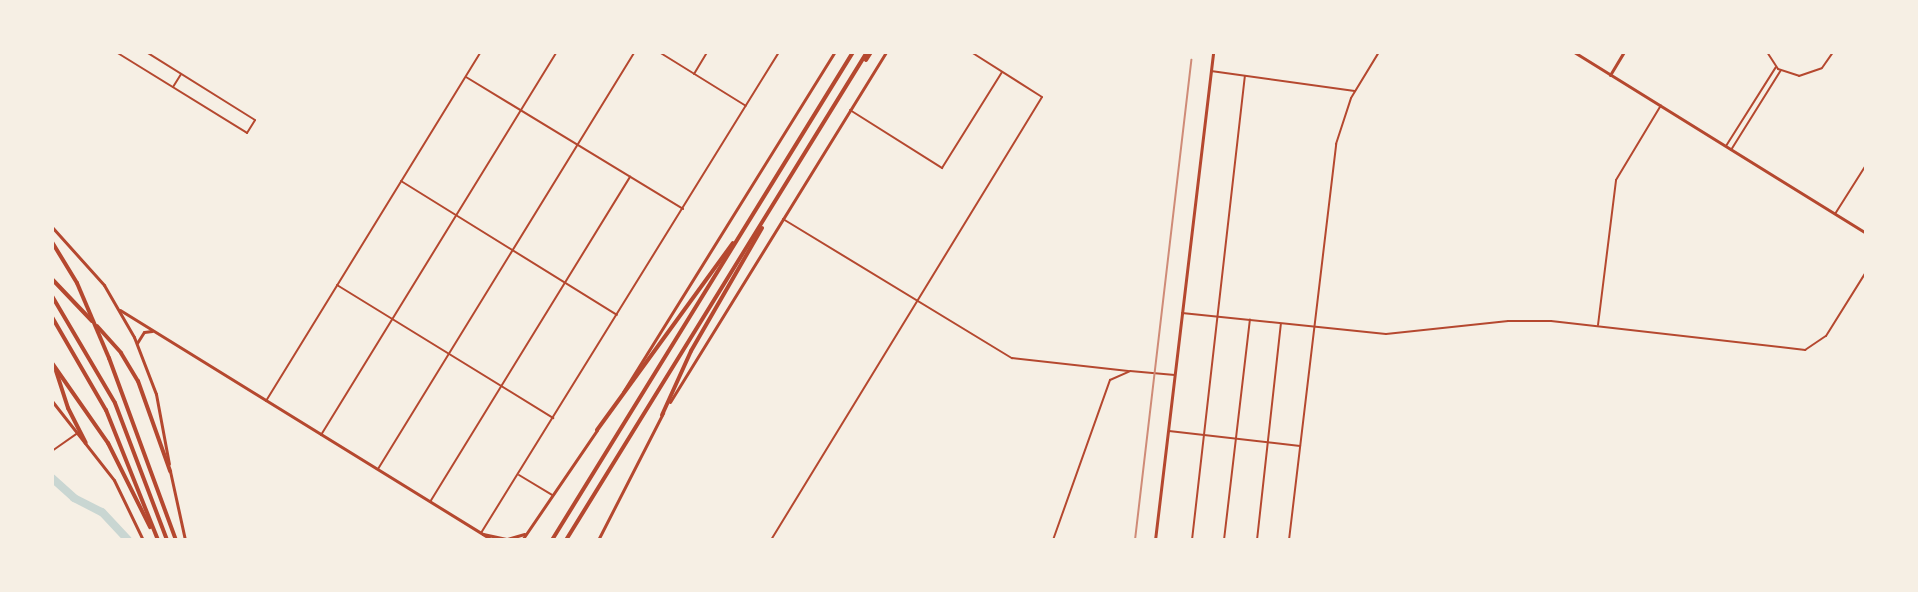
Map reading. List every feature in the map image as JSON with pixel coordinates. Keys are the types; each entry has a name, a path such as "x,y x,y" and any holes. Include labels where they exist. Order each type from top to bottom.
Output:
{"highway":[{"path":"552,540 852,52"},
{"path":"567,540 869,52"},
{"path":"662,415 691,351 776,201"},
{"path":"597,430 755,210"},
{"path":"52,242 77,284 109,358 176,540"},
{"path":"52,279 126,359 142,391 170,471"},
{"path":"52,296 115,403 167,540"},
{"path":"52,317 106,410 157,540"},
{"path":"52,361 112,451 157,540"},
{"path":"52,361 68,408 86,443"}],"main road":[{"path":"522,540 597,430 835,52"},
{"path":"598,540 662,415 886,52"},
{"path":"1155,540 1213,52"},
{"path":"1574,52 1866,233"},
{"path":"1610,75 1624,52"},
{"path":"52,227 91,268 120,310 137,343 156,394 185,540"},
{"path":"120,310 492,540"},
{"path":"137,343 144,332 155,332"},
{"path":"52,401 121,492 143,540"},
{"path":"482,534 507,539 526,533"},
{"path":"482,534 487,540"}],"street":[{"path":"116,52 247,133 255,120 146,52"},
{"path":"266,401 481,52"},
{"path":"321,435 557,52"},
{"path":"378,469 635,52"},
{"path":"659,52 746,106"},
{"path":"694,74 707,52"},
{"path":"482,534 780,52"},
{"path":"771,540 1042,97 970,52"},
{"path":"1289,540 1336,144 1355,91 1379,52"},
{"path":"1767,52 1776,67 1795,75 1809,75 1825,65 1833,52"},
{"path":"1726,147 1776,67"},
{"path":"1731,150 1781,70"},
{"path":"1211,71 1355,91"},
{"path":"850,110 942,168 1002,72"},
{"path":"173,87 181,74"},
{"path":"466,76 682,209"},
{"path":"1192,540 1245,76"},
{"path":"1598,326 1616,180 1660,105"},
{"path":"1835,214 1866,165"},
{"path":"430,502 630,177"},
{"path":"401,181 618,315"},
{"path":"783,218 1012,358 1175,375"},
{"path":"1182,313 1399,334 1521,320 1811,349 1826,336 1866,272"},
{"path":"337,285 553,418"},
{"path":"1224,540 1250,320"},
{"path":"1257,540 1281,324"},
{"path":"1053,540 1105,389 1116,375 1128,371"},
{"path":"1168,431 1300,446"},
{"path":"52,451 78,433"},
{"path":"518,475 552,495"}],"waterway":[{"path":"52,478 74,498 102,512 128,540"}],"railway":[{"path":"1135,540 1191,60"}]}
